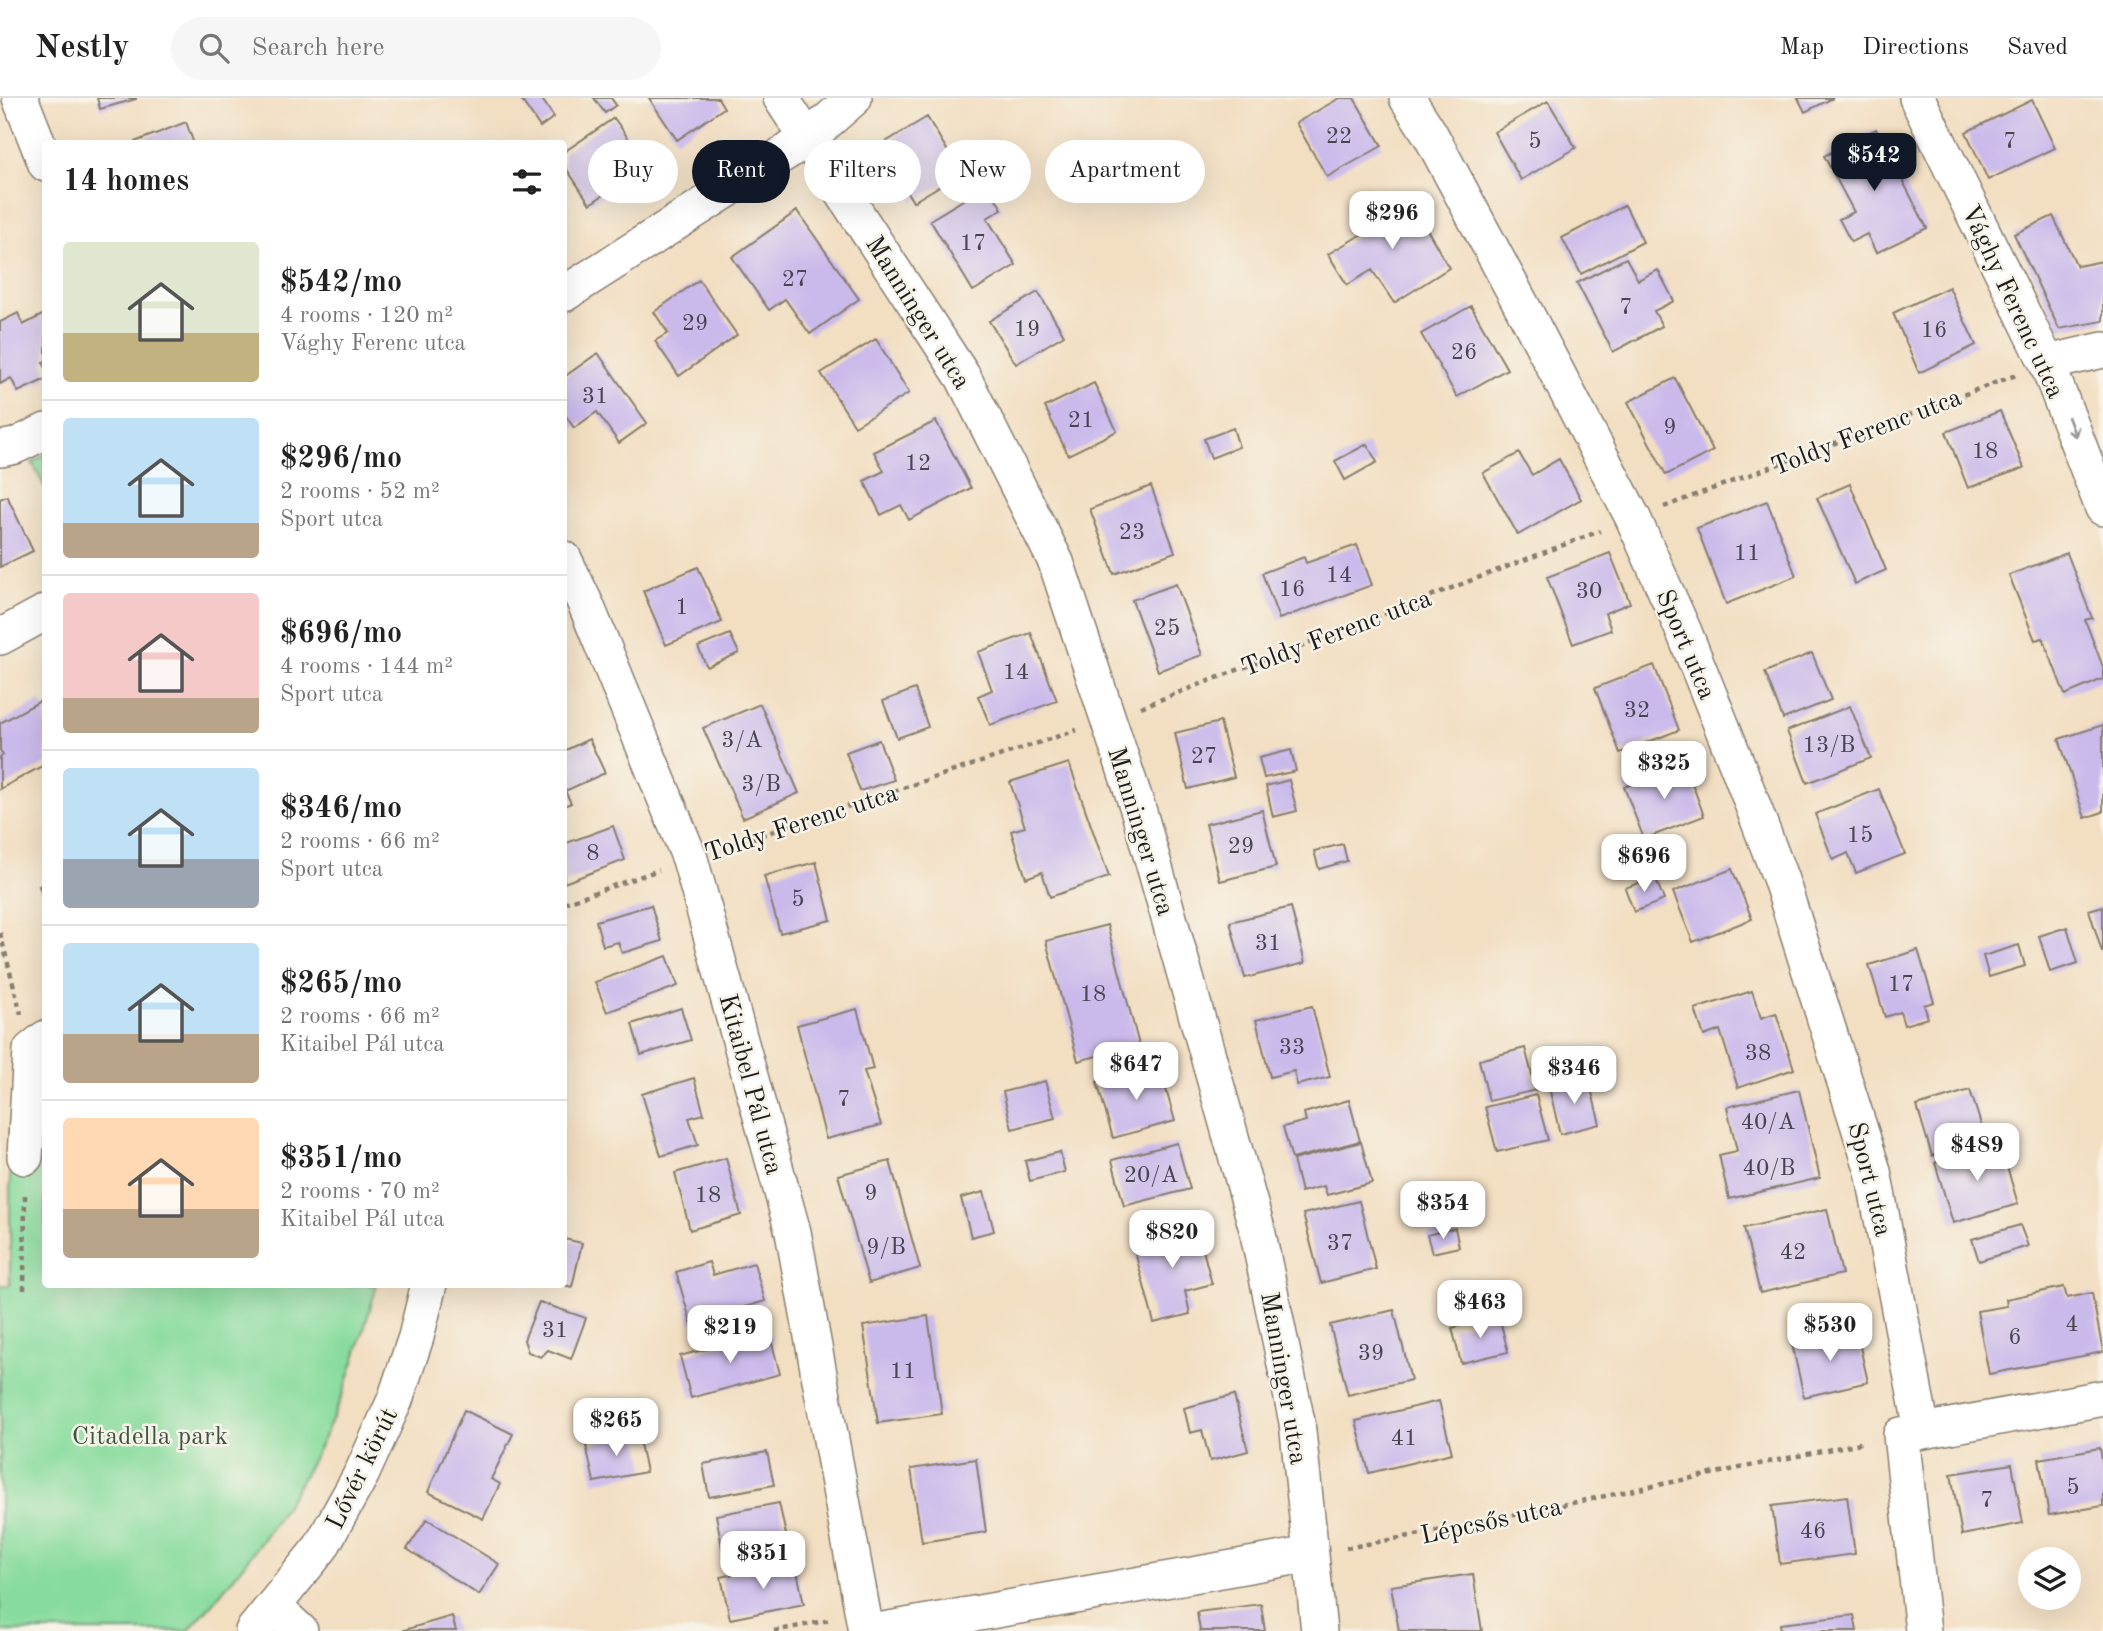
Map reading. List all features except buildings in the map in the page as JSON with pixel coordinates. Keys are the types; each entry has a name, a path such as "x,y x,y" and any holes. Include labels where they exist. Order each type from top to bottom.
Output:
{"street":[{"path":"20,98 42,154"},
{"name":"Manninger utca","path":"781,98 963,377 1056,562 1139,812 1257,1228 1297,1422 1319,1631"},
{"path":"567,292 807,139 854,98"},
{"name":"Sport utca","path":"1407,98 1443,158 1633,518 1684,632 1781,880 1873,1171 1912,1433 1923,1631"},
{"name":"Vághy Ferenc utca","path":"1917,98 2047,363 2103,508"},
{"path":"2047,363 2103,350"},
{"path":"0,449 15,446 42,433"},
{"name":"Kitaibel Pál utca","path":"567,565 586,605 690,859 793,1232 853,1627"},
{"path":"0,638 42,614"},
{"path":"25,1157 38,1044"},
{"name":"Lővér körút","path":"263,1619 321,1547 362,1473 395,1400 416,1337 428,1288"},
{"path":"1912,1433 2103,1398"},
{"path":"878,1631 1311,1554"},
{"path":"263,1619 300,1631"}],"path":[{"name":"Toldy Ferenc utca","path":"567,902 1108,719 2047,363"},
{"path":"0,933 38,1044"},
{"path":"24,1290 25,1157"},
{"name":"Lépcsős utca","path":"1311,1554 1437,1531 1912,1433"},
{"path":"774,1631 831,1620 853,1627"}],"green space":[{"path":"42,457 42,482 32,462"},
{"name":"Citadella park","path":"42,1121 42,1288 376,1288 344,1391 309,1467 253,1553 188,1631 0,1631 0,1286 10,1285 10,1123"}]}
